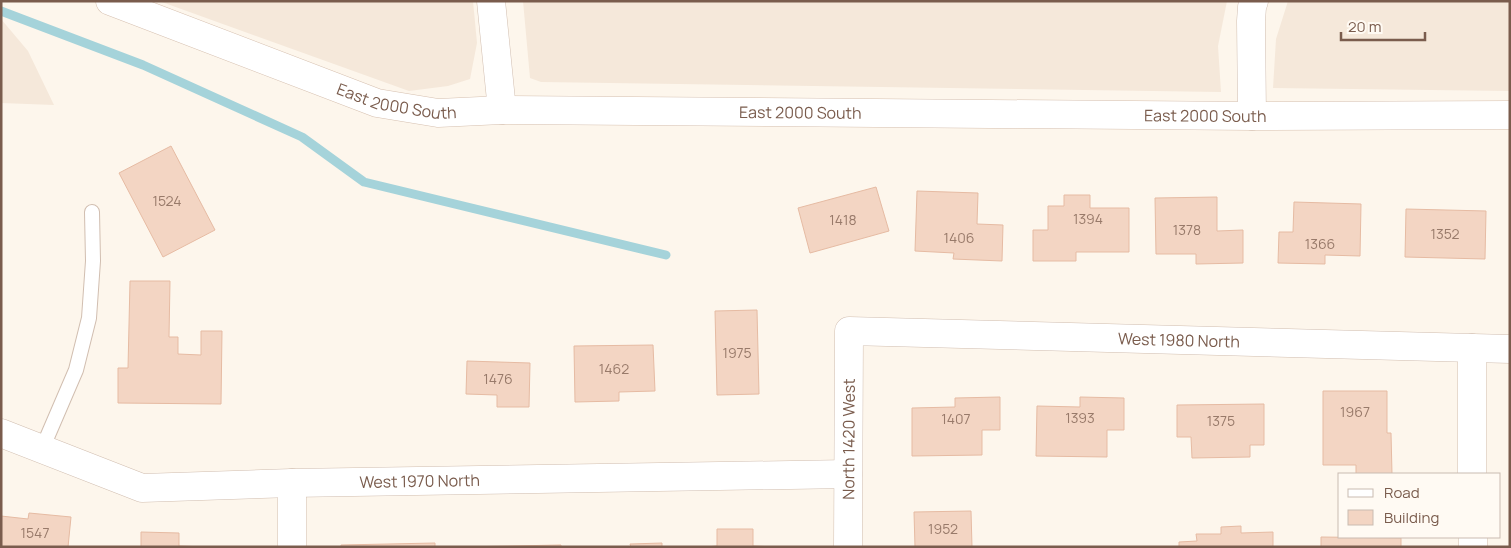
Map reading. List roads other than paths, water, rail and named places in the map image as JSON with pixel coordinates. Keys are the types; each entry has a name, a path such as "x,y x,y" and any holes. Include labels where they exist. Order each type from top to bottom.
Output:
{"street":[{"name":"East 2000 South","path":"110,1 377,103 438,113 502,110 1252,116 1510,115"},
{"path":"1252,116 1251,21 1254,1"},
{"path":"490,2 502,110"},
{"name":"West 1980 North","path":"850,331 1510,349"},
{"name":"North 1420 West","path":"848,547 850,331"},
{"path":"1472,348 1472,473"},
{"name":"West 1970 North","path":"1,433 142,488 292,483 848,474"},
{"path":"292,483 292,547"}],"lane":[{"path":"42,449 76,370 89,318 93,260 92,212"}],"waterway":[{"path":"1,11 143,65 302,137 364,182 666,255"}]}
